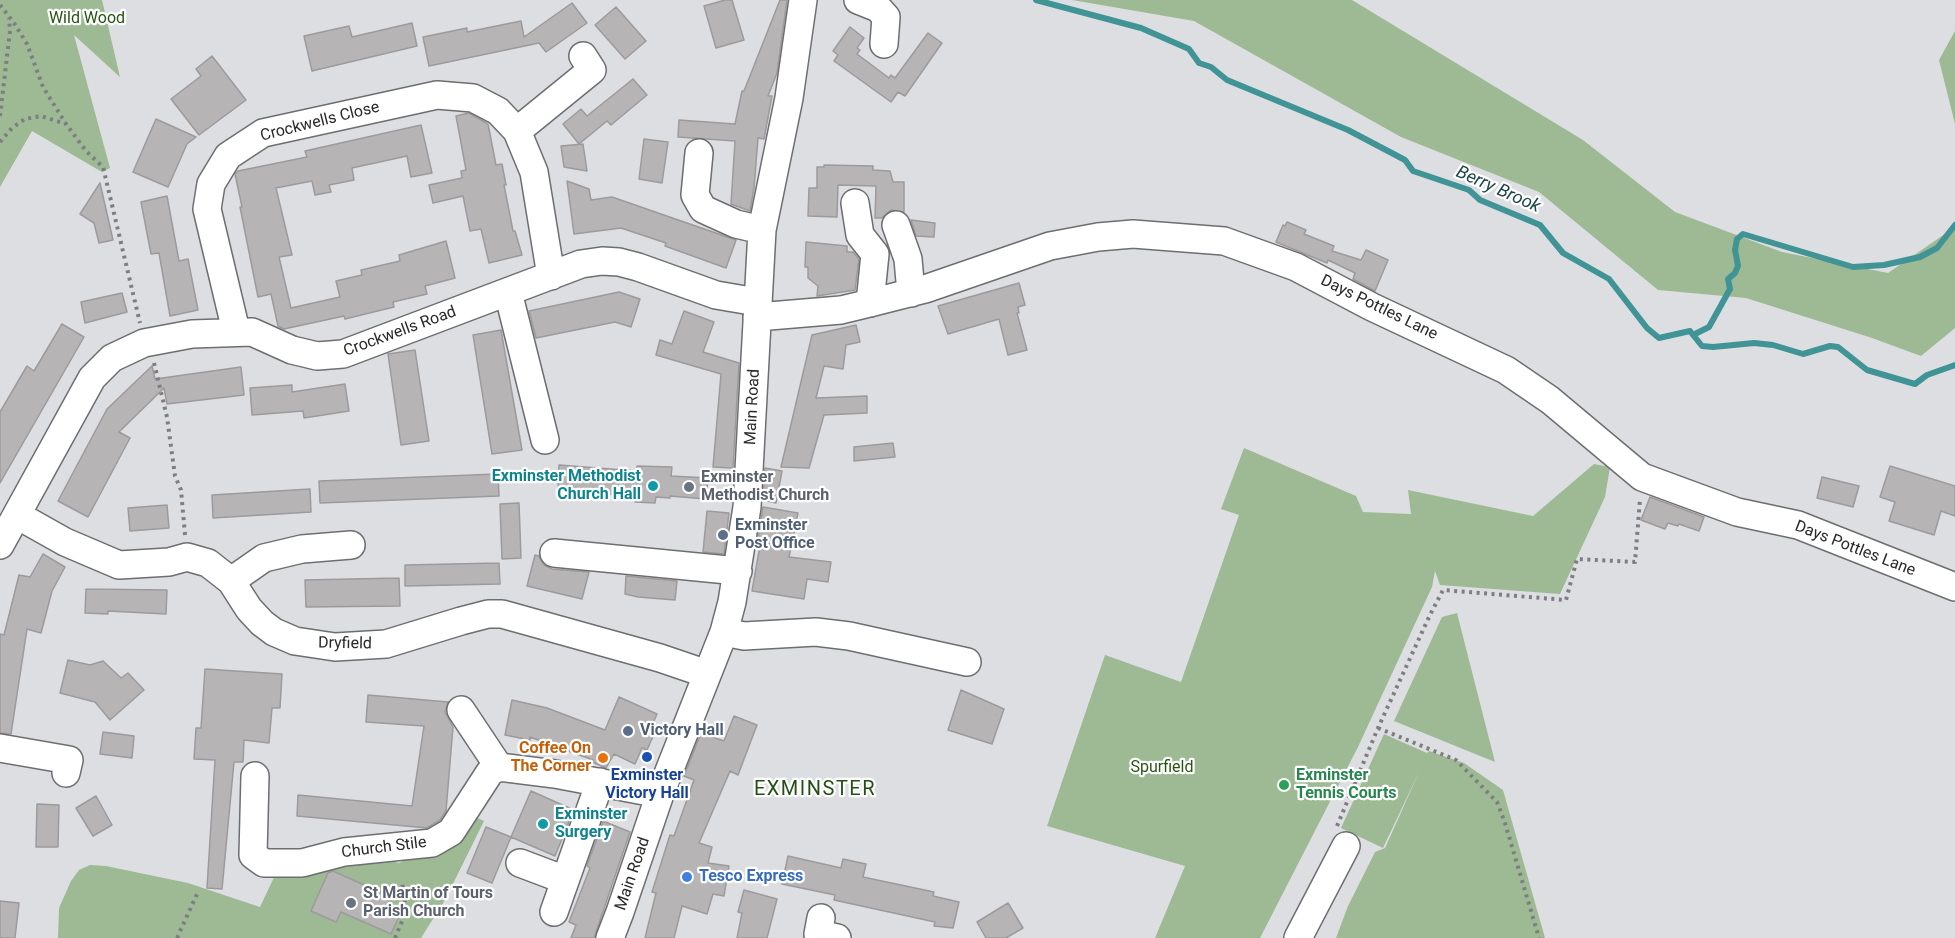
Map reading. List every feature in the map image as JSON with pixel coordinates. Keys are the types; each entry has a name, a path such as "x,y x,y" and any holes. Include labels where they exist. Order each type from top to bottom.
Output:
{"street":[{"name":"Main Road","path":"610,938 660,794 724,632 738,571 750,469 762,230 789,98 803,0"},
{"path":"858,0 896,17 884,44"},
{"path":"517,131 591,69"},
{"name":"Crockwells Close","path":"236,331 207,209 211,184 228,156 263,133 438,95 473,98 498,111 517,131 534,172 551,276"},
{"path":"699,153 695,195 703,209 736,224 762,230"},
{"path":"855,203 860,235 874,254 870,303"},
{"path":"896,225 908,259 911,293"},
{"name":"Days Pottles Lane","path":"757,309 841,310 911,293 1050,246 1098,237 1133,234 1224,242 1296,267 1372,307 1506,370 1550,400 1642,477 1737,512 1798,525 1955,587"},
{"name":"Crockwells Road","path":"0,545 92,378 112,358 147,342 192,334 236,331 252,332 291,350 317,356 343,354 581,264 602,261 619,262 757,309"},
{"path":"508,292 544,440"},
{"path":"17,515 65,542 119,565 169,562 187,557"},
{"path":"231,581 264,558 302,549 351,545"},
{"path":"554,553 738,571"},
{"name":"Dryfield","path":"187,557 208,563 231,581 249,609 262,623 274,632 295,641 335,647 386,644 488,614 502,614 660,658 707,674"},
{"path":"724,632 744,636 816,632 849,636 967,662"},
{"path":"462,710 499,767 555,774 660,794"},
{"path":"0,748 69,760"},
{"name":"Church Stile","path":"255,776 253,855 264,863 286,864 302,863 344,852 432,843 451,832 490,772 499,767"},
{"path":"554,912 600,782"},
{"path":"1298,938 1346,846"},
{"path":"520,863 565,880"}],"path":[{"path":"0,5 27,44 44,87 66,124 86,151 103,167 167,417 175,476 180,490 187,557"},
{"path":"0,116 10,31 9,16"},
{"path":"0,142 25,118 41,116 66,124"},
{"path":"1346,846 1336,827 1378,728 1443,590 1566,600 1578,559 1635,562 1642,477"},
{"path":"1378,728 1456,760 1497,802 1539,938"},
{"path":"396,938 405,914 402,882"},
{"path":"177,938 198,894"}],"green space":[{"name":"Wild Wood","path":"0,0 102,0 120,77 74,35 110,168 102,172 32,131 0,187"},
{"path":"1072,0 1352,0 1583,140 1675,212 1782,252 1888,273 1955,227 1955,328 1921,356 1746,298 1658,290 1539,192 1401,137 1194,21"},
{"path":"1955,31 1955,124 1939,60"},
{"name":"Spurfield","path":"1244,448 1356,496 1363,512 1411,514 1408,490 1533,516 1594,464 1610,467 1605,497 1560,594 1440,585 1435,571 1432,587 1358,747 1260,938 1155,938 1185,866 1047,826 1105,655 1181,682 1239,515 1221,509"},
{"path":"1457,613 1495,762 1394,721 1442,617"},
{"path":"1384,734 1427,753 1429,751 1464,763 1503,790 1545,938 1336,938 1348,906 1375,852 1385,848 1420,770 1383,848 1341,828"},
{"path":"471,815 484,821 445,900 421,938 58,938 59,908 71,881 79,870 90,865 106,866 188,883 260,907 277,871 369,856 399,863"}],"building":[{"path":"732,0 744,40 716,48 704,6"},
{"path":"780,0 787,0 777,73 768,96 772,96 764,139 758,138 750,211 731,204 735,141 678,137 679,120 735,124 742,91 744,91"},
{"path":"572,3 587,23 546,52 539,43 429,66 423,37 467,28 467,32 521,21 524,37"},
{"path":"616,7 646,41 625,59 595,25"},
{"path":"412,23 417,46 312,71 304,36 349,26 352,37"},
{"path":"850,27 864,38 857,48 860,50 857,54 889,78 891,75 895,78 928,33 942,43 905,96 898,92 891,102 834,61 838,55 833,51"},
{"path":"212,56 246,100 199,135 171,99 201,76 196,69"},
{"path":"633,79 647,95 611,125 607,121 579,144 563,124 581,109 587,116"},
{"path":"469,113 488,124 496,165 502,164 513,231 515,231 522,255 489,263 481,229 470,231 463,196 433,203 429,185 462,178 461,171 466,170 456,116"},
{"path":"156,119 196,137 187,144 168,187 133,172"},
{"path":"421,125 432,173 411,177 407,156 352,168 354,180 329,185 331,192 315,195 312,181 276,188 292,255 279,257 291,308 340,297 336,281 362,275 361,270 400,261 399,255 446,241 455,278 425,286 427,294 393,302 394,307 345,319 344,316 284,329 278,326 271,294 258,297 235,174 238,171 307,157 305,151"},
{"path":"644,139 668,142 662,183 639,179"},
{"path":"583,144 587,171 564,167 561,146"},
{"path":"824,165 873,166 873,170 890,171 893,182 904,182 904,212 891,210 882,218 875,218 876,186 838,185 837,217 808,216 809,188 817,188 817,167 824,167"},
{"path":"567,181 589,189 591,200 612,197 736,240 726,268 665,246 666,243 621,228 574,234"},
{"path":"100,183 113,240 99,243 94,223 80,214"},
{"path":"167,196 179,261 188,259 198,310 170,316 159,253 151,254 141,202"},
{"path":"911,220 935,223 934,237 916,236"},
{"path":"1287,222 1306,230 1304,234 1334,246 1332,251 1361,260 1366,250 1388,260 1375,291 1353,279 1355,273 1328,260 1327,263 1276,242 1283,225 1285,226"},
{"path":"806,242 847,246 847,252 853,252 859,259 855,290 817,296 818,286 808,278 808,267 805,267"},
{"path":"1019,283 1025,305 1018,307 1019,313 1017,313 1027,350 1008,355 999,319 948,334 938,306"},
{"path":"619,292 640,299 631,327 615,322 536,338 529,311"},
{"path":"122,293 127,312 85,323 81,302"},
{"path":"684,311 714,322 703,352 739,363 733,468 713,467 721,374 656,355 660,340 672,344"},
{"path":"62,324 84,337 0,483 0,412 27,366 34,371"},
{"path":"856,325 860,342 846,345 843,369 824,366 816,398 867,396 867,413 824,415 809,468 781,467 812,335"},
{"path":"501,330 522,450 492,454 473,335"},
{"path":"415,350 429,441 401,445 388,354"},
{"path":"152,366 155,379 241,367 244,395 167,404 164,388 119,432 130,438 88,517 58,501 107,409"},
{"path":"345,384 349,411 304,418 303,411 252,415 250,388 292,385 292,392"},
{"path":"893,443 895,457 854,461 854,447"},
{"path":"559,465 637,471 637,466 672,467 671,476 708,478 706,499 670,496 670,498 656,497 655,503 635,502 635,496 558,491"},
{"path":"1890,466 1955,486 1955,516 1941,511 1934,535 1889,521 1895,502 1880,497"},
{"path":"765,468 782,471 776,503 763,500"},
{"path":"498,474 499,496 320,503 319,481"},
{"path":"1822,477 1859,486 1853,507 1817,498"},
{"path":"310,489 311,512 213,518 212,495"},
{"path":"1650,497 1704,517 1699,531 1668,523 1665,529 1641,520"},
{"path":"519,503 521,558 502,559 500,504"},
{"path":"167,505 169,528 130,531 128,508"},
{"path":"763,507 798,513 789,557 831,562 828,582 807,579 804,599 752,591 761,540 758,539"},
{"path":"707,511 729,513 724,554 703,552"},
{"path":"43,554 65,567 52,591 41,633 27,629 11,734 0,733 0,634 4,635 19,575 30,577"},
{"path":"535,555 539,556 544,565 552,569 589,572 582,599 527,586"},
{"path":"499,563 500,584 405,586 405,565"},
{"path":"626,576 677,581 675,600 625,594"},
{"path":"399,578 400,606 306,607 305,580"},
{"path":"86,589 167,590 166,614 108,611 108,614 85,613"},
{"path":"68,660 90,665 103,661 121,678 128,673 144,690 110,720 95,702 60,693"},
{"path":"205,669 282,674 280,708 272,708 269,743 244,740 243,762 234,762 222,889 207,888 215,760 194,759 196,728 201,728"},
{"path":"961,690 1004,709 992,744 948,730"},
{"path":"368,695 448,702 445,712 453,727 446,811 440,820 427,828 297,816 298,795 412,806 424,726 366,722"},
{"path":"619,697 657,714 650,730 655,732 647,750 642,748 635,764 614,754 606,768 592,762 593,760 530,737 530,740 505,735 512,700 547,708 605,730"},
{"path":"734,716 757,725 738,775 730,771 699,843 712,847 708,863 729,866 724,896 713,894 707,914 682,906 674,938 645,938 656,893 652,892 670,835 674,836 694,780 684,776 701,733 724,741"},
{"path":"103,732 134,736 132,758 100,754"},
{"name":"Exminster Surgery","path":"531,791 574,810 555,856 511,837"},
{"path":"96,796 112,825 93,836 76,808"},
{"path":"37,804 59,805 58,847 36,847"},
{"path":"603,821 630,832 594,938 571,938 576,925 569,922 590,868 587,866"},
{"path":"486,827 511,837 492,883 467,873"},
{"path":"788,856 841,868 843,859 866,864 863,877 934,892 933,896 959,902 953,928 934,926 935,922 834,900 835,895 782,884"},
{"name":"St Martin of Tours Parish Church","path":"333,871 391,897 385,910 399,916 391,934 341,912 336,922 311,911 328,873"},
{"path":"744,890 777,899 767,938 737,938 742,913 738,912"},
{"path":"0,901 19,903 15,938 0,938"},
{"path":"1008,903 1023,928 1006,938 986,938 977,922"}],"waterway":[{"name":"Berry Brook","path":"1036,0 1141,28 1189,49 1199,63 1211,67 1227,80 1348,130 1405,160 1413,171 1469,190 1480,200 1540,225 1563,253 1609,279 1647,328 1659,338 1690,331 1702,346 1754,343 1773,345 1803,354 1830,346 1838,347 1867,370 1915,384 1927,375 1955,365"},
{"path":"1693,335 1709,327 1730,289 1728,279 1735,273 1738,266 1735,250 1737,239 1743,234 1853,267 1884,265 1920,257 1937,248 1955,225"}],"place":[{"name":"Exminster Methodist Church Hall","path":"653,486"},
{"name":"Exminster Methodist Church","path":"689,487"},
{"name":"Exminster Post Office","path":"723,535"},
{"name":"Victory Hall","path":"628,731"},
{"name":"Exminster Victory Hall","path":"647,757"},
{"name":"Coffee On The Corner","path":"603,758"},
{"name":"Exminster Tennis Courts","path":"1284,785"},
{"name":"Exminster Surgery","path":"543,824"},
{"name":"Tesco Express","path":"687,877"},
{"name":"St Martin of Tours Parish Church","path":"351,903"}],"district":[{"name":"EXMINSTER","path":"815,790"}]}
